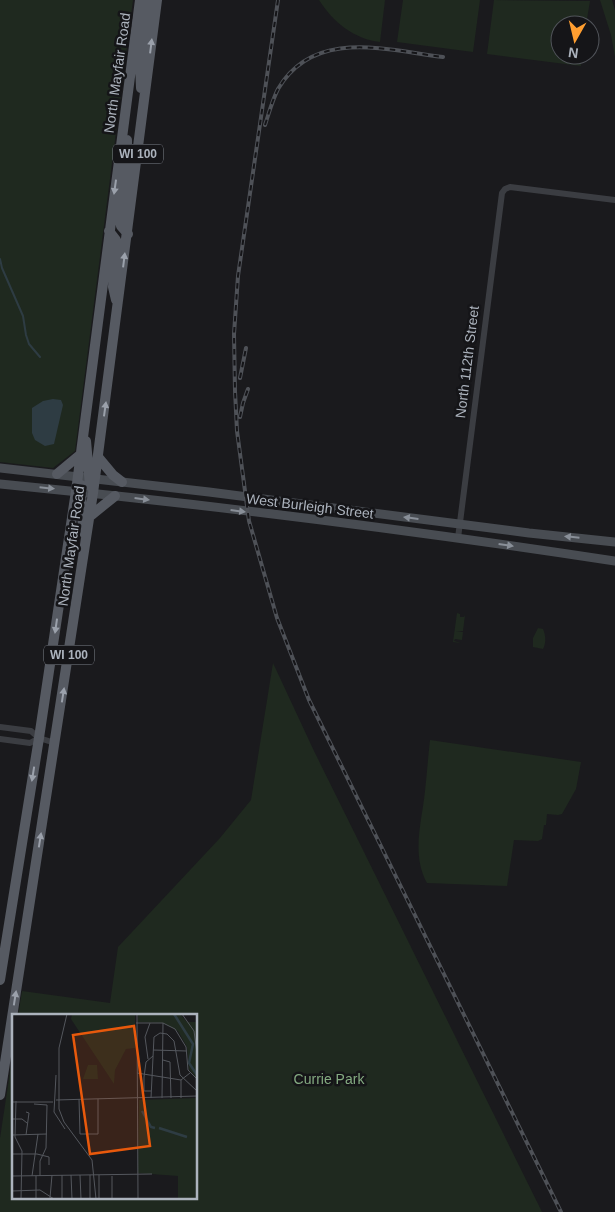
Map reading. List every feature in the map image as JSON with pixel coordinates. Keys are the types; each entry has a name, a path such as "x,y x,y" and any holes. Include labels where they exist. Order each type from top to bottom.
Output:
{"main road":[{"name":"North Mayfair Road","path":"78,477 140,0"},
{"path":"142,119 140,63 148,7 147,0"},
{"name":"North Mayfair Road","path":"92,478 98,457 157,0"},
{"path":"125,111 128,163 120,220 121,226 128,234"},
{"path":"109,231 116,240 114,287 118,308"},
{"path":"84,430 92,478 90,485 93,493"},
{"path":"57,474 81,454"},
{"path":"98,457 113,475 122,482"},
{"name":"West Burleigh Street","path":"0,468 615,542"},
{"path":"78,477 86,541"},
{"name":"West Burleigh Street","path":"0,484 93,493 458,538 615,561"},
{"name":"North Mayfair Road","path":"0,980 79,492"},
{"name":"North Mayfair Road","path":"0,1095 2,1063 56,743 93,493"},
{"path":"90,517 115,496"}],"street":[{"name":"North 112th Street","path":"458,538 502,193 504,189 517,188 615,200"},
{"path":"0,727 31,731 39,738 56,743"},
{"path":"0,739 30,743 39,738"}],"green space":[{"path":"0,0 133,0 75,451 53,468 0,462"},
{"path":"319,0 385,0 380,42 361,37 345,28"},
{"path":"403,0 480,0 473,52 397,42"},
{"path":"494,0 590,1 588,15 550,15 550,62 487,54"},
{"path":"600,0 612,0 615,10 615,57 611,35"},
{"path":"457,613 460,614 460,617 465,615 463,631 456,631 463,632 462,640 455,639 454,641 461,643 453,642"},
{"path":"538,628 543,629 545,634 543,649 533,647 533,638"},
{"name":"Currie Park","path":"273,663 314,751 542,1212 0,1212 0,1138 12,1059 12,1200 198,1200 198,1014 18,1014 22,991 110,1003 118,947 220,838 251,800"},
{"path":"430,740 581,762 576,789 562,814 547,814 542,839 538,841 514,840 507,886 427,883 420,861 419,837"}],"shaded area":[{"path":"61,400 63,405 54,444 45,446 35,440 32,433 32,408 43,401"}],"waterway":[{"path":"0,259 2,268 23,316 29,344 40,357"}],"railway":[{"path":"278,0 238,276 234,334 237,431 249,521 277,618 309,700 561,1212"},
{"path":"265,125 278,89 293,70 311,57 331,50 353,48 398,50 443,57"},
{"path":"240,378 246,348"},
{"path":"240,417 248,389"}]}
